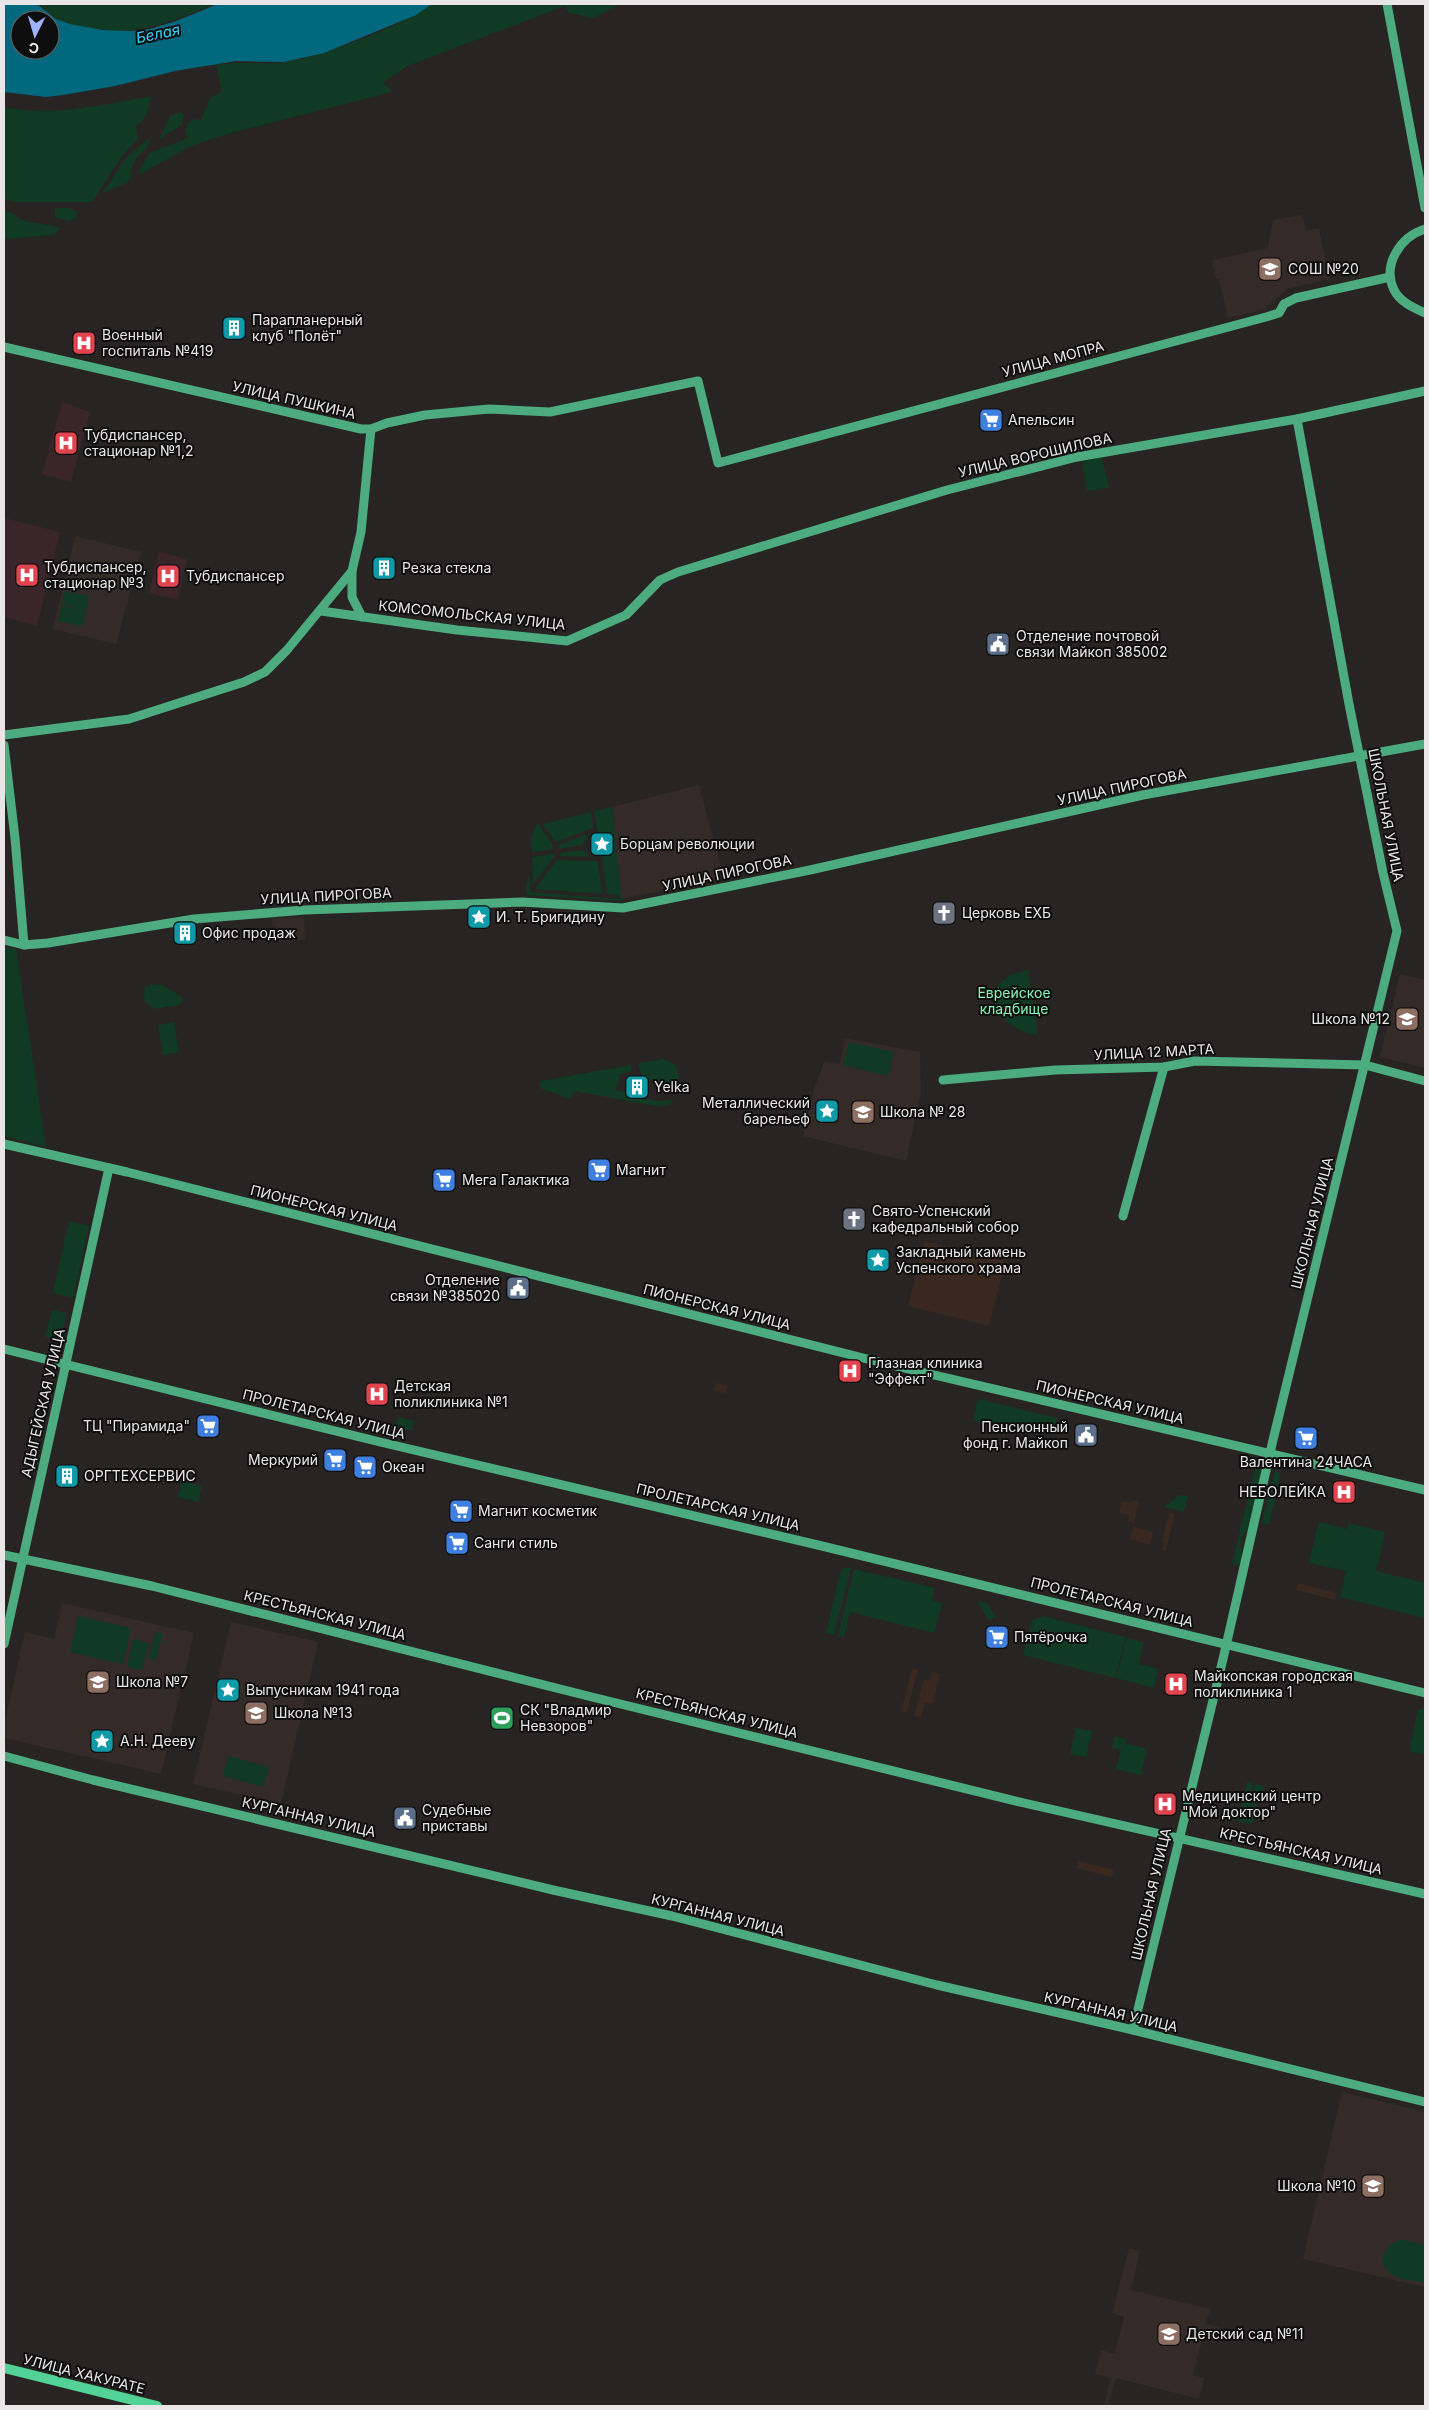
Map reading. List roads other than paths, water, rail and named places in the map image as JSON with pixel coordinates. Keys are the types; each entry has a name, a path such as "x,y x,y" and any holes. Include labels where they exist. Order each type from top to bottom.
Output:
{"main road":[{"name":"УЛИЦА ХАКУРАТЕ","path":"4,2368 157,2406"}],"street":[{"path":"1387,4 1425,208"},
{"path":"1425,229 1416,232 1404,241 1395,253 1390,266 1390,277 1395,291 1403,300 1425,313"},
{"name":"УЛИЦА МОПРА","path":"698,381 718,463 1266,317 1279,313 1284,304 1296,298 1390,277"},
{"name":"УЛИЦА ПУШКИНА","path":"4,347 325,421 371,429 388,423 425,415 490,409 550,412 698,381"},
{"name":"УЛИЦА ВОРОШИЛОВА","path":"660,580 678,572 890,507 1077,457 1297,419 1425,391"},
{"name":"ШКОЛЬНАЯ УЛИЦА","path":"1133,2030 1178,1837 1227,1643 1270,1453 1397,931 1385,883 1360,757 1297,419"},
{"path":"362,617 352,597 352,571 361,532 371,429"},
{"path":"4,735 129,719 244,682 265,672 321,611 352,571"},
{"name":"КОМСОМОЛЬСКАЯ УЛИЦА","path":"321,611 457,630 567,641 626,616 660,580"},
{"name":"УЛИЦА ПИРОГОВА","path":"24,945 194,919 305,910 522,902 622,908 810,870 1144,796 1425,744"},
{"path":"4,745 16,847 24,945 4,940"},
{"name":"УЛИЦА 12 МАРТА","path":"943,1080 1055,1070 1164,1067 1195,1061 1365,1065 1425,1081"},
{"path":"1123,1216 1164,1067"},
{"name":"ПИОНЕРСКАЯ УЛИЦА","path":"4,1144 109,1168 883,1363 1425,1490"},
{"name":"АДЫГЕЙСКАЯ УЛИЦА","path":"4,1644 109,1168"},
{"name":"ПРОЛЕТАРСКАЯ УЛИЦА","path":"4,1349 380,1442 1227,1643 1425,1693"},
{"name":"КРЕСТЬЯНСКАЯ УЛИЦА","path":"4,1555 152,1586 596,1698 1024,1802 1425,1894"},
{"name":"КУРГАННАЯ УЛИЦА","path":"4,1756 93,1780 553,1890 672,1916 937,1985 1133,2030 1425,2102"}],"water":[{"name":"Белая","path":"4,4 37,4 45,10 10,10 10,60 60,60 60,20 103,30 130,31 150,29 218,4 432,4 416,15 324,53 284,62 236,61 175,71 115,86 46,97 4,92"}],"place":[{"name":"СОШ №20","path":"1270,269"},
{"name":"Парапланерный клуб \"Полёт\"","path":"234,328"},
{"name":"Военный госпиталь №419","path":"84,343"},
{"name":"Апельсин","path":"991,420"},
{"name":"Тубдиспансер, стационар №1,2","path":"66,443"},
{"name":"Резка стекла","path":"384,568"},
{"name":"Тубдиспансер, стационар №3","path":"27,575"},
{"name":"Тубдиспансер","path":"168,576"},
{"name":"Отделение почтовой связи Майкоп 385002","path":"998,644"},
{"name":"Борцам революции","path":"602,844"},
{"name":"Церковь ЕХБ","path":"944,913"},
{"name":"И. Т. Бригидину","path":"479,917"},
{"name":"Офис продаж","path":"185,933"},
{"name":"Школа №12","path":"1407,1019"},
{"name":"Yelka","path":"637,1087"},
{"name":"Металлический барельеф","path":"827,1111"},
{"name":"Школа № 28","path":"863,1112"},
{"name":"Магнит","path":"599,1170"},
{"name":"Мега Галактика","path":"444,1180"},
{"name":"Свято-Успенский кафедральный собор","path":"854,1219"},
{"name":"Закладный камень Успенского храма","path":"878,1260"},
{"name":"Отделение связи №385020","path":"518,1288"},
{"name":"Глазная клиника \"Эффект\"","path":"850,1371"},
{"name":"Детская поликлиника №1","path":"377,1394"},
{"name":"ТЦ \"Пирамида\"","path":"208,1426"},
{"name":"Пенсионный фонд г. Майкоп","path":"1086,1435"},
{"name":"Валентина 24ЧАСА","path":"1306,1438"},
{"name":"Меркурий","path":"335,1460"},
{"name":"Океан","path":"365,1467"},
{"name":"ОРГТЕХСЕРВИС","path":"67,1476"},
{"name":"НЕБОЛЕЙКА","path":"1344,1492"},
{"name":"Магнит косметик","path":"461,1511"},
{"name":"Санги стиль","path":"457,1543"},
{"name":"Пятёрочка","path":"997,1637"},
{"name":"Школа №7","path":"98,1682"},
{"name":"Майкопская городская поликлиника 1","path":"1176,1684"},
{"name":"Выпусникам 1941 года","path":"228,1690"},
{"name":"Школа №13","path":"256,1713"},
{"name":"СК \"Владмир Невзоров\"","path":"502,1718"},
{"name":"А.Н. Дееву","path":"102,1741"},
{"name":"Медицинский центр \"Мой доктор\"","path":"1165,1804"},
{"name":"Судебные приставы","path":"405,1818"},
{"name":"Школа №10","path":"1373,2186"},
{"name":"Детский сад №11","path":"1169,2334"}],"park label":[{"name":"Еврейское кладбище","path":"1014,1002"}]}
